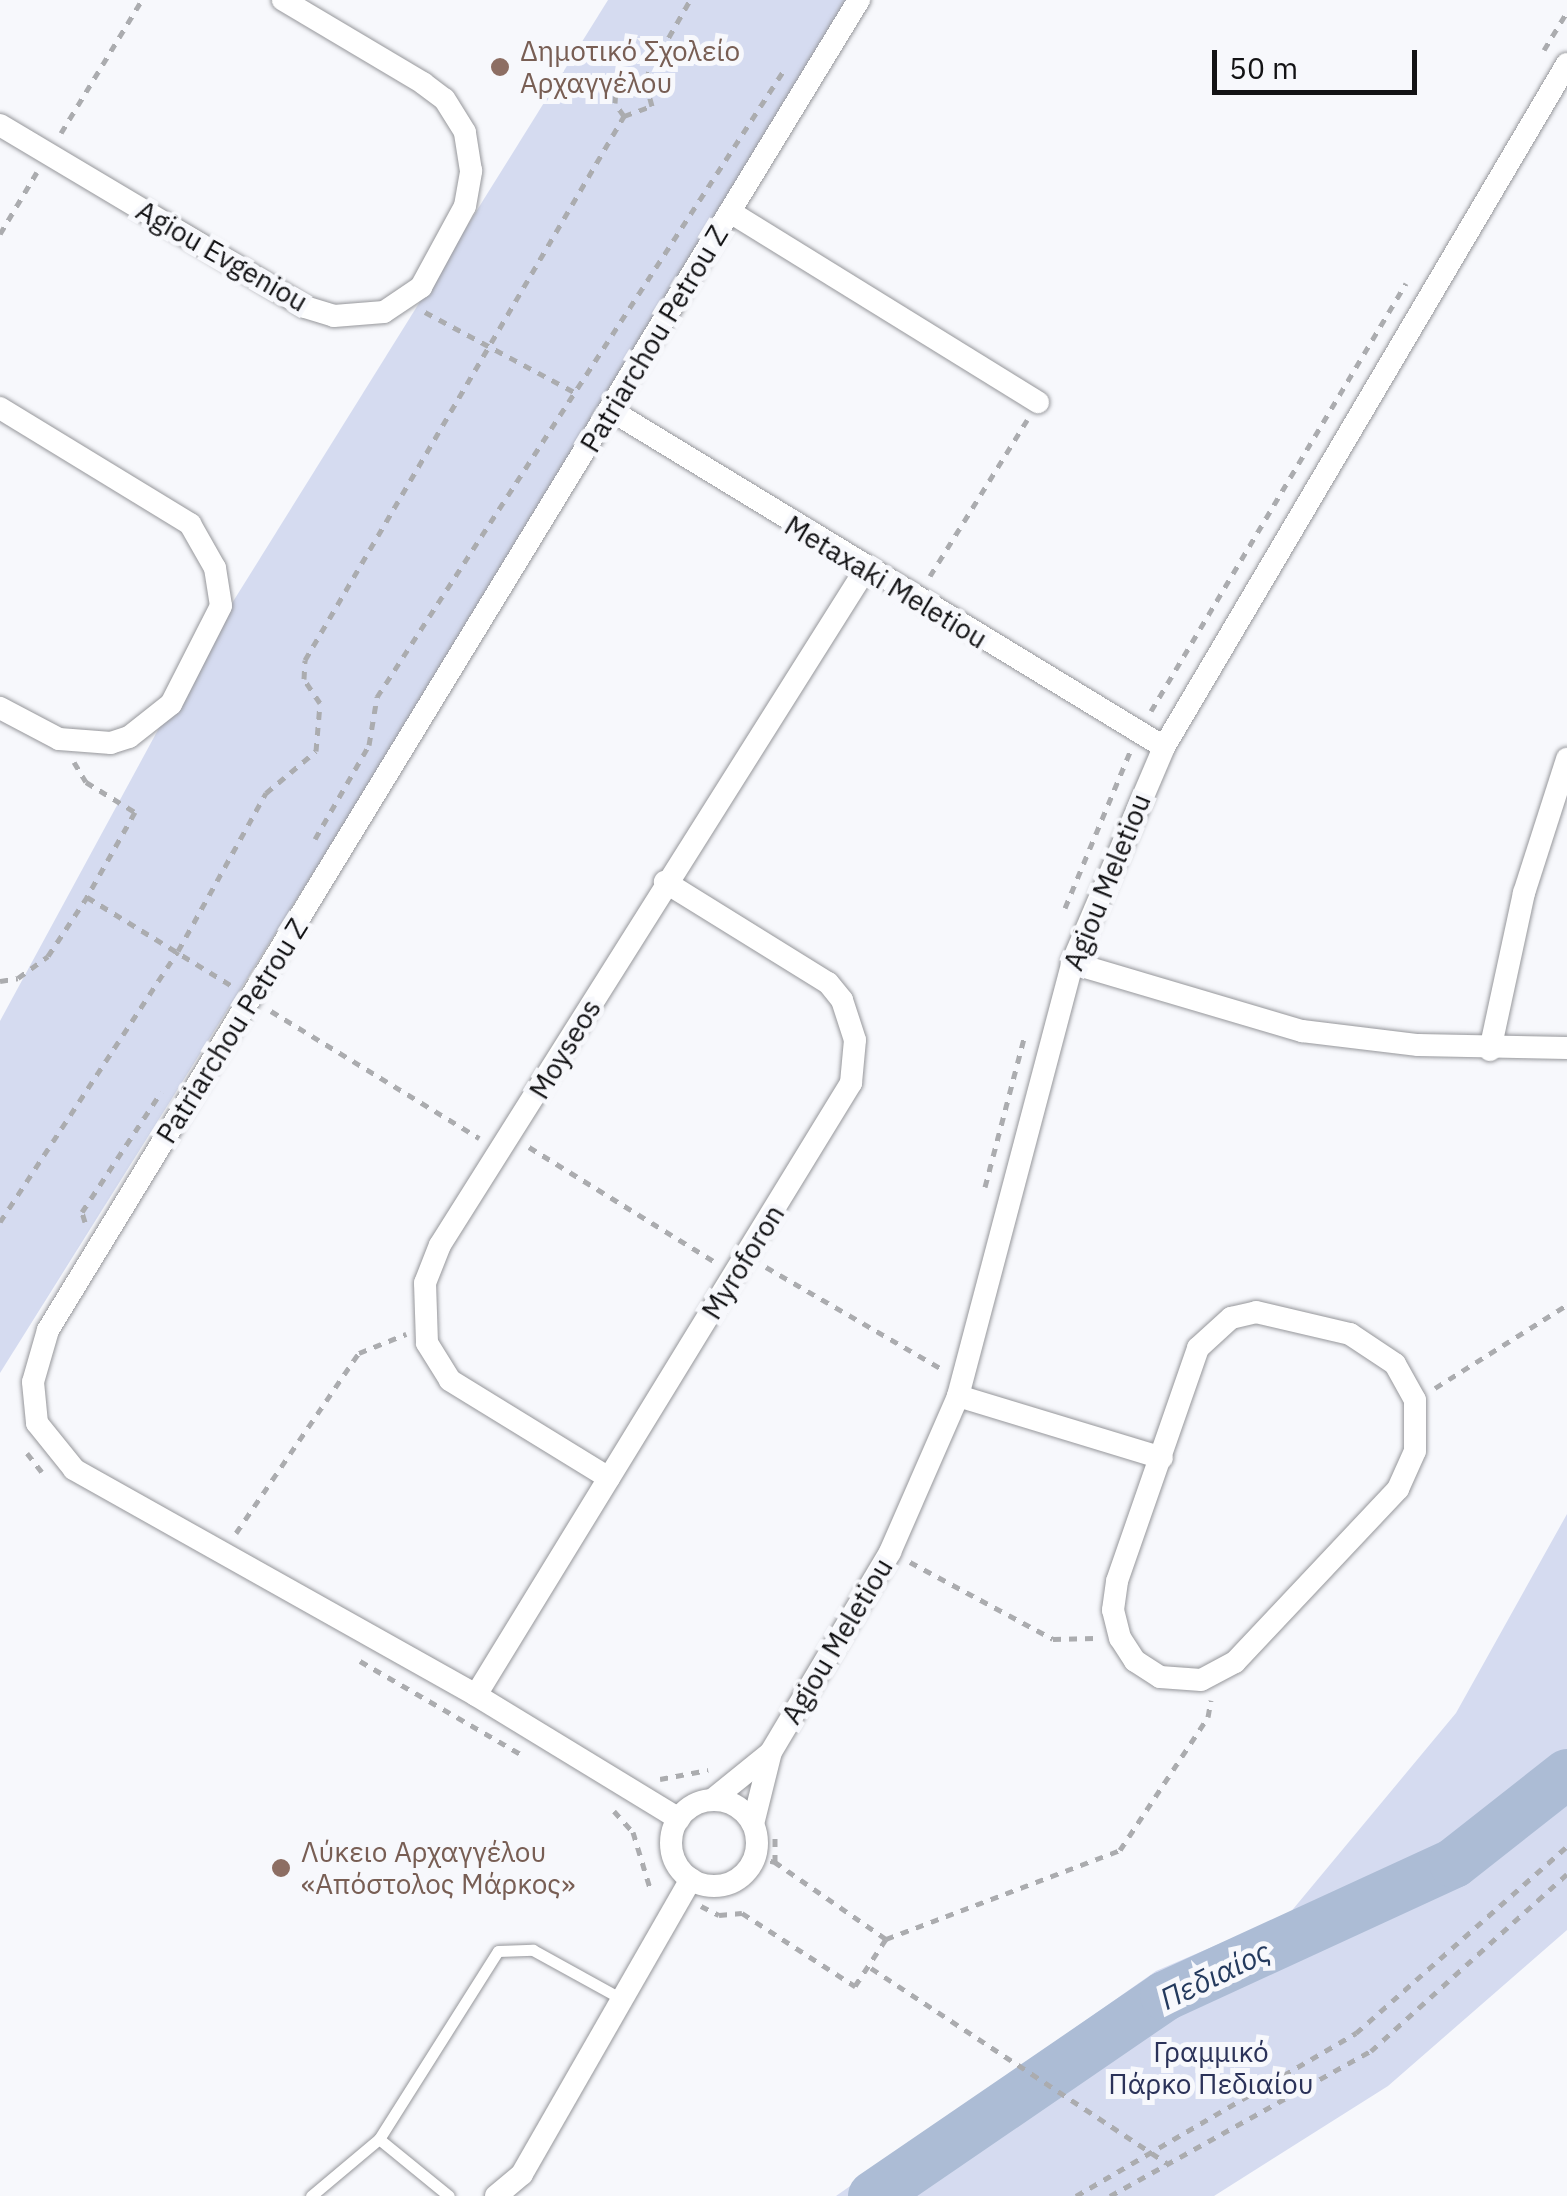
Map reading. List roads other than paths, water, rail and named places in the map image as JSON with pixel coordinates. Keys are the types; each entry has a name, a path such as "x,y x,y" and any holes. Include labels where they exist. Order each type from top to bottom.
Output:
{"street":[{"name":"Agiou Evgeniou","path":"0,125 305,308 358,317 405,300 431,272 466,206 471,171 465,132 434,91 283,0"},
{"name":"Patriarchou Petrou Z","path":"679,1819 476,1695 74,1470 37,1423 33,1382 48,1330 612,411 859,0"},
{"name":"Agiou Meletiou","path":"755,1813 771,1752 890,1552 962,1386 1072,963 1164,746 1567,64"},
{"path":"730,212 1038,402"},
{"path":"0,408 190,524 208,550 220,587 218,623 170,704 150,725 111,743 59,739 0,708"},
{"name":"Metaxaki Meletiou","path":"612,411 865,570 1164,746"},
{"name":"Moyseos","path":"609,1478 450,1380 423,1326 431,1264 665,882 865,570"},
{"path":"1490,1050 1520,908 1567,759"},
{"name":"Myroforon","path":"476,1695 844,1100 854,1040 842,1000 828,983 665,882"},
{"path":"1072,963 1302,1031 1490,1050 1567,1048"},
{"path":"1256,1312 1332,1329 1375,1347 1395,1364 1415,1400 1415,1451 1398,1490 1266,1632 1215,1676 1160,1678 1135,1660 1120,1638 1114,1594 1162,1458 1198,1348 1231,1318 1256,1312"},
{"path":"962,1386 1162,1458"},
{"name":"Agiou Meletiou","path":"712,1800 771,1752"},
{"path":"712,1800 755,1813 765,1860 734,1882 686,1888 672,1852 679,1819 712,1800"},
{"path":"496,2196 522,2174 686,1888"}],"lane":[{"path":"312,2196 379,2139 498,1951 533,1950 620,1998"},
{"path":"379,2139 449,2196"}],"waterway":[{"name":"Πεδιαίος","path":"873,2196 1165,1996 1454,1863 1567,1774"}],"place":[{"name":"Δημοτικό Σχολείο Αρχαγγέλου","path":"500,67"},
{"name":"Λύκειο Αρχαγγέλου «Απόστολος Μάρκος»","path":"281,1868"}],"park label":[{"name":"Γραμμικό Πάρκο Πεδιαίου","path":"1211,2068"}]}
